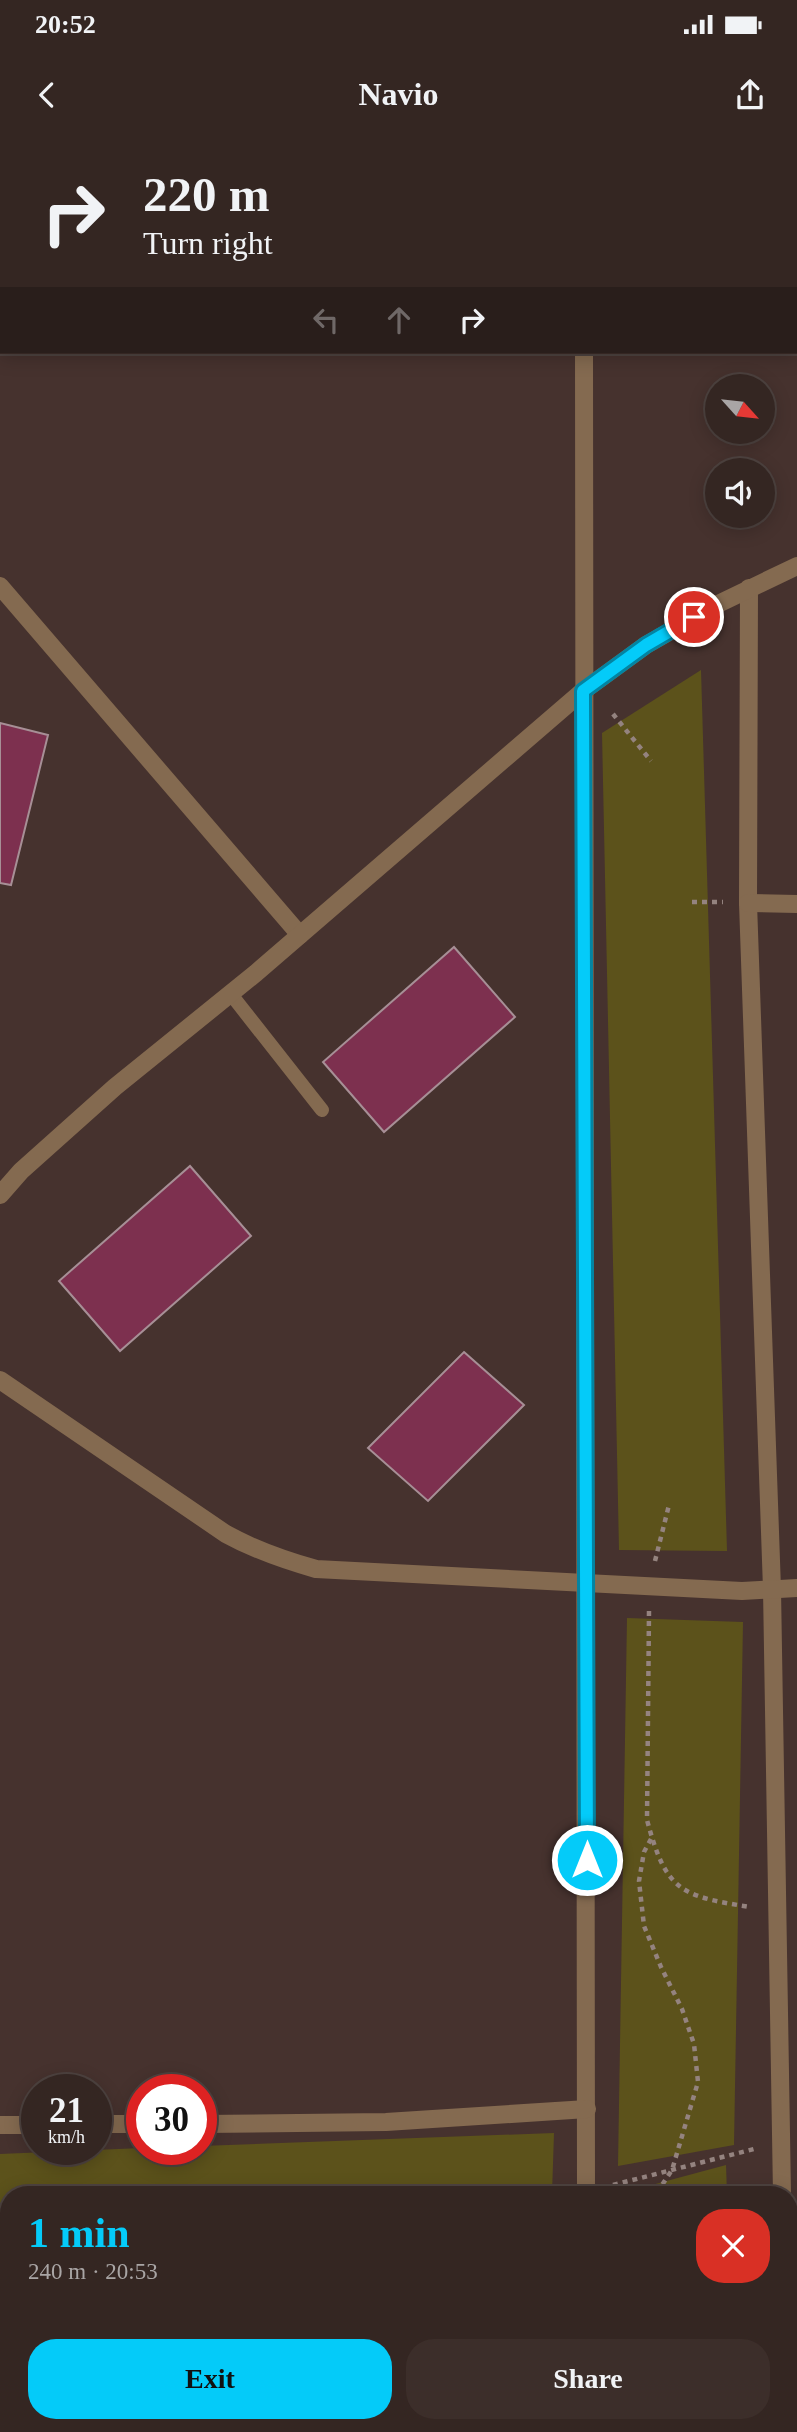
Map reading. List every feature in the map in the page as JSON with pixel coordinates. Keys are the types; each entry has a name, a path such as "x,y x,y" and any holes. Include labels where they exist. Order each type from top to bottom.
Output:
{"street":[{"path":"584,354 586,2186"},
{"path":"0,1195 21,1171 115,1087 300,935 586,689 646,645 749,588 797,566"},
{"path":"0,586 300,935"},
{"path":"749,588 748,903 772,1589 778,1911 787,2148 783,2186"},
{"path":"748,903 797,904"},
{"path":"0,1380 226,1534 251,1548 316,1569 741,1591 797,1588"},
{"path":"217,2124 386,2122 587,2109"},
{"path":"0,2125 21,2125"}],"lane":[{"path":"230,993 322,1110"}],"path":[{"path":"586,689 651,761"},
{"path":"669,1504 649,1587 647,1820 667,1874 678,1886 695,1895 721,1902 778,1911"},
{"path":"652,1838 644,1852 639,1881 644,1926 690,2032 698,2082 672,2170 661,2186"},
{"path":"612,2186 672,2170 787,2148"}],"shaded area":[{"path":"701,670 727,1551 619,1550 602,733"},
{"path":"627,1618 743,1622 734,2145 618,2166"},
{"path":"554,2133 552,2186 0,2186 0,2154 21,2153 21,2165 112,2165 112,2149 126,2149 126,2165 217,2165 217,2145"},
{"path":"726,2165 727,2186 648,2186"}],"building":[{"path":"0,723 48,735 11,885 0,883"},
{"path":"454,947 515,1017 384,1132 323,1062"},
{"path":"190,1166 251,1236 120,1351 59,1281"},
{"path":"464,1352 524,1405 428,1501 368,1448"}],"route":[{"path":"587,1860 583,691 646,645 694,617"}]}
